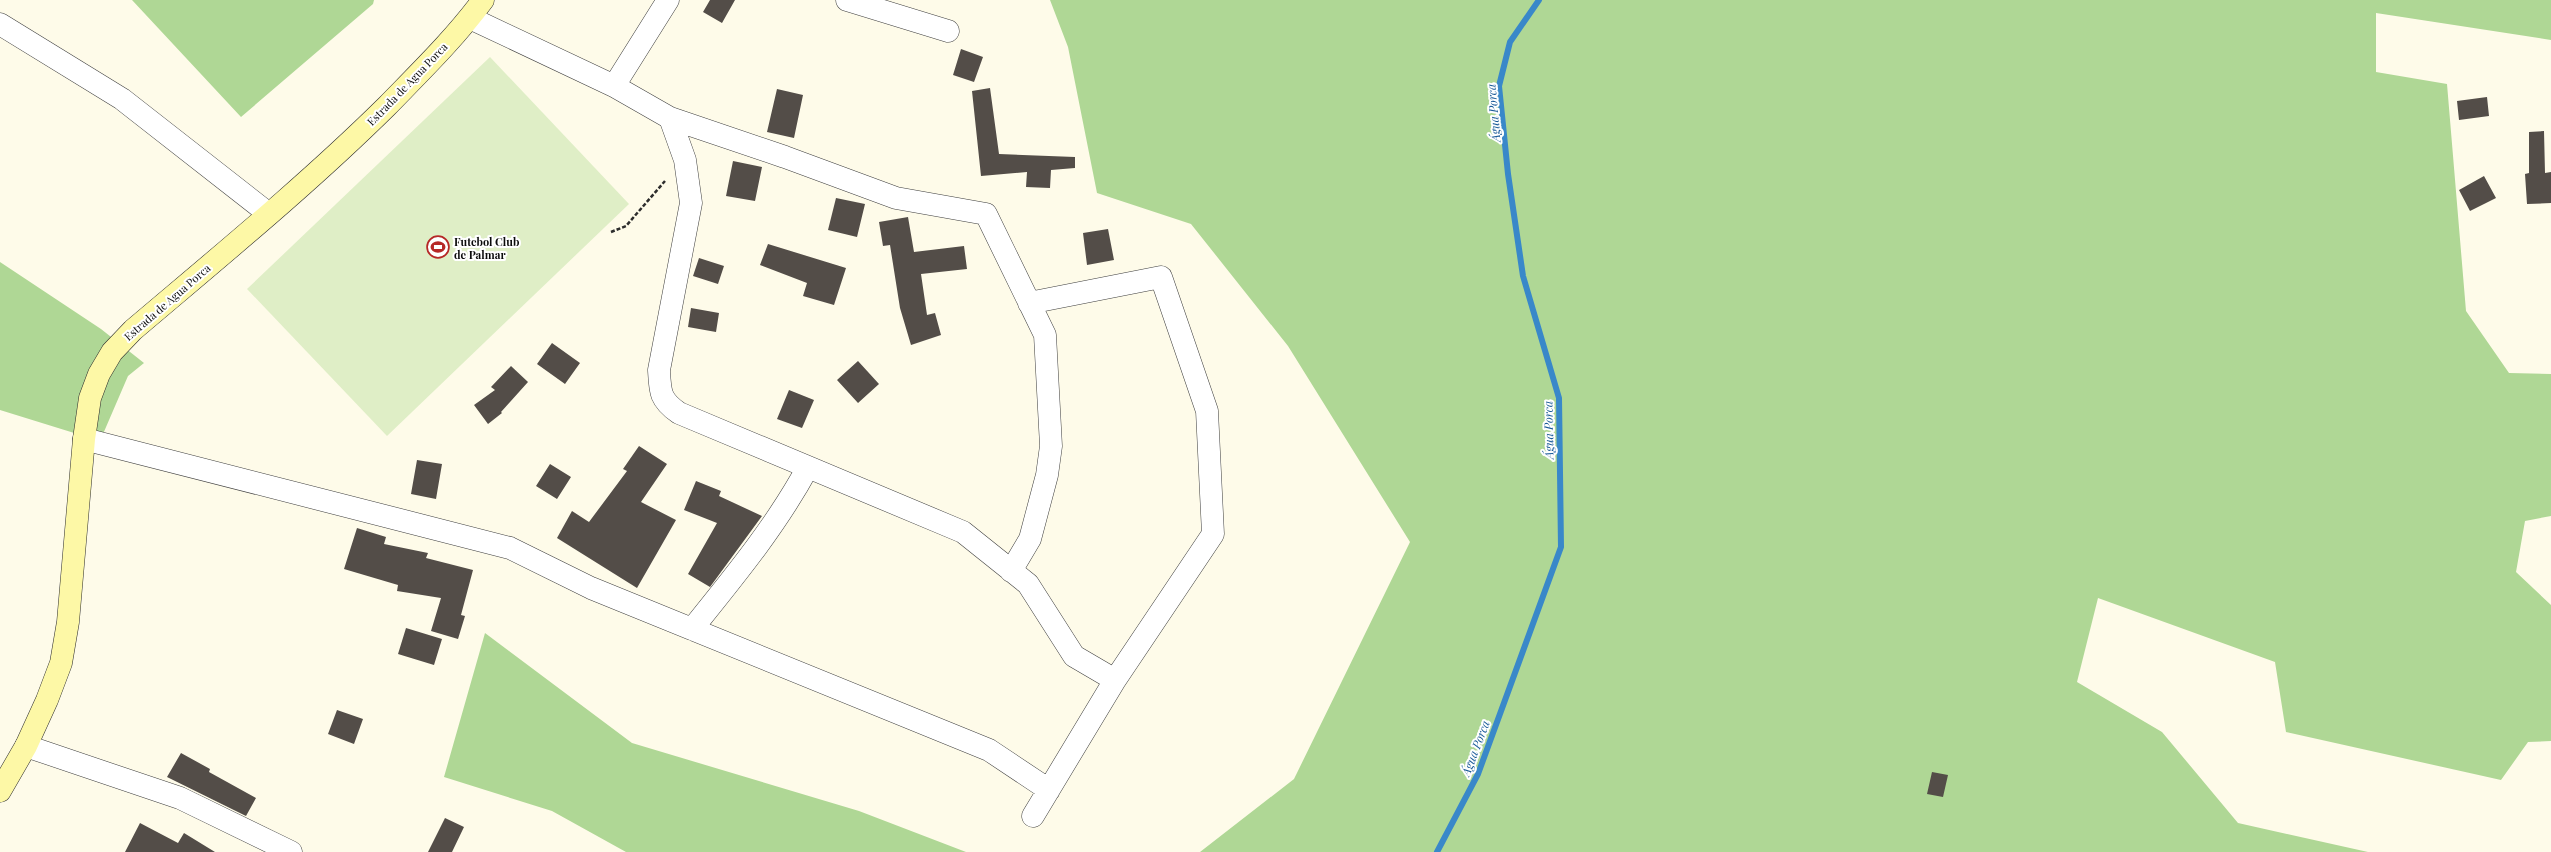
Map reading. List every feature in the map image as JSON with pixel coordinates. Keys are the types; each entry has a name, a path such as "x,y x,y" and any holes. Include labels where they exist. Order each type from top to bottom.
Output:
{"main road":[{"name":"Estrada de Agua Porca","path":"0,791 26,746 47,700 61,663 68,622 84,440 90,398 99,374 112,352 133,330 345,147 406,87 470,18 482,0"}],"street":[{"path":"614,86 668,0"},
{"path":"847,0 948,31"},
{"path":"470,18 614,86 670,118 785,157 896,198 986,214 1045,335 1051,446 1048,475 1030,539 1011,571"},
{"path":"0,24 122,99 269,214"},
{"path":"670,118 685,160 691,203 659,370 660,391 666,404 679,413 962,532 1028,584 1074,656 1115,680"},
{"path":"1029,303 1161,277 1207,411 1213,534 1115,680 1033,816"},
{"path":"84,440 510,548 591,588 989,750 1049,790"},
{"path":"692,629 761,542 788,505 808,467"},
{"path":"26,746 180,798 291,852"}],"path":[{"path":"611,232 626,226 685,160"}],"green space":[{"path":"132,0 374,0 373,4 241,117"},
{"path":"1050,0 2551,0 2551,40 2376,13 2376,72 2447,84 2466,311 2509,373 2551,374 2551,516 2525,521 2516,572 2551,605 2551,741 2528,742 2501,780 2286,732 2275,662 2098,598 2077,682 2162,732 2238,823 2368,852 1200,852 1294,779 1410,542 1288,346 1191,224 1097,193 1068,47"},
{"name":"Futebol Club de Palmar","path":"490,57 629,204 387,436 247,289"},
{"path":"0,262 101,329 144,363 128,376 100,441 0,410"},
{"path":"485,633 632,743 859,811 966,852 626,852 552,811 444,777"}],"building":[{"path":"710,0 735,0 722,23 703,12"},
{"path":"961,49 983,57 974,82 953,75"},
{"path":"990,88 999,154 1075,157 1075,168 1051,170 1050,188 1026,187 1027,172 981,176 972,91"},
{"path":"777,89 803,95 794,138 767,132"},
{"path":"2487,97 2489,116 2459,120 2457,101"},
{"path":"2544,131 2545,173 2551,172 2551,203 2527,204 2525,174 2529,173 2529,132"},
{"path":"733,161 762,167 755,201 726,196"},
{"path":"2484,176 2496,198 2470,211 2459,190"},
{"path":"836,198 865,204 857,237 828,230"},
{"path":"908,217 914,252 964,246 967,269 921,274 927,315 935,313 941,335 911,345 900,308 890,245 883,246 879,222"},
{"path":"1108,229 1114,260 1087,265 1083,233"},
{"path":"768,244 846,268 834,305 803,296 807,283 760,265"},
{"path":"699,258 724,266 718,284 693,276"},
{"path":"691,308 719,313 716,332 688,327"},
{"path":"552,343 580,363 565,384 537,364"},
{"path":"858,361 879,384 858,403 837,380"},
{"path":"511,366 528,382 501,412 502,413 488,424 474,405 495,390 491,387"},
{"path":"789,390 814,400 802,428 777,419"},
{"path":"639,446 667,464 641,502 676,520 637,588 557,538 572,511 589,522 627,471 623,469"},
{"path":"417,460 442,464 436,499 411,494"},
{"path":"550,464 571,477 557,499 536,486"},
{"path":"696,481 721,491 719,496 762,516 710,587 688,574 717,523 684,510"},
{"path":"357,528 386,537 384,544 428,553 426,558 473,570 461,615 465,616 458,639 431,631 441,598 397,591 398,585 344,569"},
{"path":"406,628 442,639 434,665 398,654"},
{"path":"337,710 363,719 354,744 328,734"},
{"path":"181,753 210,769 209,772 256,798 246,816 167,777"},
{"path":"1932,772 1948,775 1943,797 1927,794"},
{"path":"445,818 464,827 452,852 428,852"},
{"path":"140,823 178,843 184,833 215,852 125,852"}],"waterway":[{"name":"Água Porca","path":"1437,852 1478,774 1561,547 1559,398 1523,276 1508,174 1499,86 1510,42 1539,0"}],"place":[{"name":"Futebol Club de Palmar","path":"438,247"}]}
